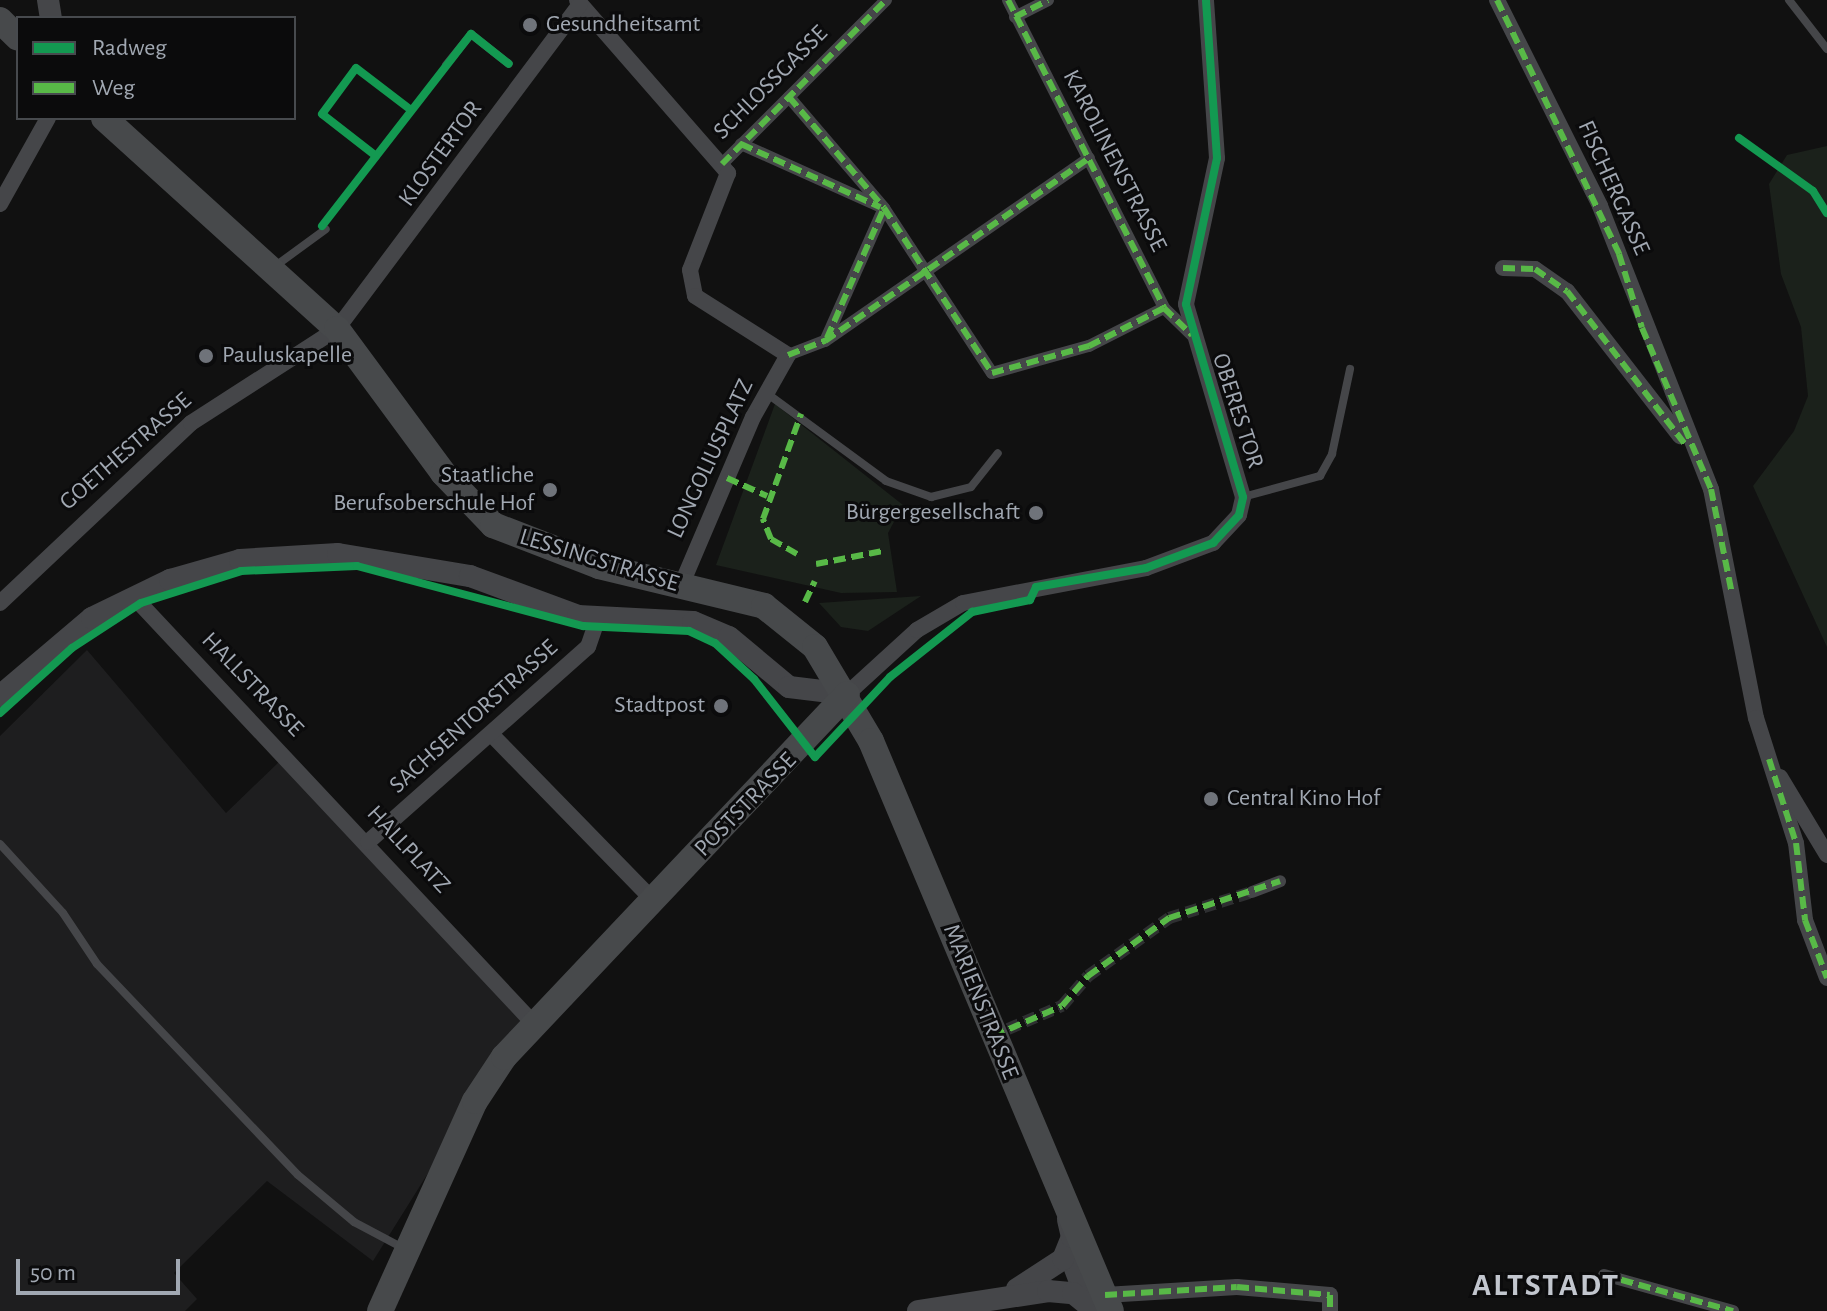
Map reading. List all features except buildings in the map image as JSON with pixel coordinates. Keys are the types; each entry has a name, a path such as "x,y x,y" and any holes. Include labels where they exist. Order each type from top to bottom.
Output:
{"main road":[{"path":"0,20 16,36"},
{"name":"LESSINGSTRASSE","path":"106,120 337,329 443,473 493,525 529,544 681,586 740,598 782,618 807,638 847,694"},
{"name":"POSTSTRASSE","path":"380,1311 475,1101 535,1025 847,694"},
{"name":"MARIENSTRASSE","path":"847,694 1001,1033 1100,1305"}],"street":[{"name":"SCHLOSSGASSE","path":"722,164 886,0"},
{"name":"KAROLINENSTRASSE","path":"1008,0 1164,308 1192,335"},
{"path":"1015,17 1048,0"},
{"name":"OBERES TOR","path":"1206,0 1217,158 1210,213 1189,280 1192,335 1243,497 1235,522 1213,543"},
{"name":"FISCHERGASSE","path":"1497,0 1600,206 1711,489 1769,759 1796,843 1805,920 1827,978"},
{"path":"578,2 722,164 726,192 689,278 699,301 788,355 825,341 923,269 1089,158"},
{"name":"KLOSTERTOR","path":"337,329 578,2"},
{"path":"789,97 884,208 992,373 1016,371 1089,346 1164,308"},
{"path":"0,204 47,120"},
{"path":"741,144 884,208"},
{"path":"825,341 884,208"},
{"name":"FISCHERGASSE","path":"1503,268 1535,269 1567,291 1650,391 1711,489"},
{"name":"GOETHESTRASSE","path":"0,603 191,423 337,329"},
{"name":"LONGOLIUSPLATZ","path":"681,586 765,392 788,355"},
{"name":"POSTSTRASSE","path":"847,694 917,630 963,603 1146,568 1213,543"},
{"path":"0,696 36,659 133,596 240,560 338,554 423,564 598,618 693,622 729,637 789,687 847,694"},
{"name":"HALLSTRASSE","path":"133,596 336,808"},
{"name":"SACHSENTORSTRASSE","path":"368,842 588,647 598,618"},
{"path":"492,735 653,900"},
{"path":"1769,759 1827,855"},
{"name":"HALLPLATZ","path":"336,808 535,1025"},
{"path":"1252,892 1280,881"},
{"path":"1067,1211 1068,1250 1100,1305"},
{"path":"1005,1295 1050,1272 1068,1250"},
{"path":"1604,1275 1707,1308 1733,1311"},
{"path":"918,1311 1005,1295 1064,1291 1100,1305 1237,1287 1330,1295 1330,1311"}],"lane":[{"path":"1789,0 1827,49"},
{"path":"446,65 471,34 509,64"},
{"path":"271,270 326,229"},
{"path":"1243,497 1320,476 1332,454 1350,369"},
{"path":"765,392 886,481 931,497 971,487 998,453"},
{"path":"0,844 97,964 298,1175 354,1222 408,1250"}],"shaded area":[{"path":"1827,146 1827,647 1753,486 1794,431 1808,396 1801,327 1781,274 1769,184 1787,155"},
{"path":"775,404 903,505 888,533 897,592 841,593 716,565"},
{"path":"921,596 868,631 841,627 819,603"},
{"path":"87,650 226,813 281,760 524,1020 373,1261 267,1181 174,1273 197,1299 185,1311 0,1311 0,736"}],"tunnel":[{"path":"1008,1029 1062,1006 1088,976 1169,918 1252,892"}],"marked path":[{"path":"722,164 886,0"},
{"path":"1008,0 1164,308 1192,335"},
{"path":"1015,17 1048,0"},
{"path":"1497,0 1619,254 1642,328 1711,489 1732,594"},
{"path":"789,97 884,208 992,373 1089,346 1164,308"},
{"path":"741,144 880,207"},
{"path":"788,355 825,341 1089,158"},
{"path":"827,338 884,208"},
{"path":"1503,268 1535,269 1567,291 1685,444"},
{"path":"797,554 771,539 763,519 801,414"},
{"path":"727,478 767,496"},
{"path":"816,564 883,551"},
{"path":"805,602 815,581"},
{"path":"1769,759 1796,843 1805,920 1827,978"},
{"path":"993,1036 1062,1006 1088,976 1169,918 1280,881"},
{"path":"1604,1275 1733,1311"},
{"path":"1105,1295 1237,1287 1330,1295 1330,1311"}],"cycle path":[{"path":"0,713 72,648 141,603 241,571 357,566 583,626 689,631 715,643 754,679 815,757 890,677 972,612 1030,600 1036,587 1146,568 1213,543 1239,515 1243,497 1186,304 1217,158 1206,0"},
{"path":"322,226 471,34 509,64"},
{"path":"376,156 322,114 356,68 411,110"},
{"path":"1739,138 1813,191 1827,213"}],"place":[{"name":"Gesundheitsamt","path":"530,25"},
{"name":"Pauluskapelle","path":"206,356"},
{"name":"Staatliche Berufsoberschule Hof","path":"550,490"},
{"name":"Bürgergesellschaft","path":"1036,513"},
{"name":"Stadtpost","path":"721,706"},
{"name":"Central Kino Hof","path":"1211,799"}],"district":[{"name":"ALTSTADT","path":"1546,1285"}]}
